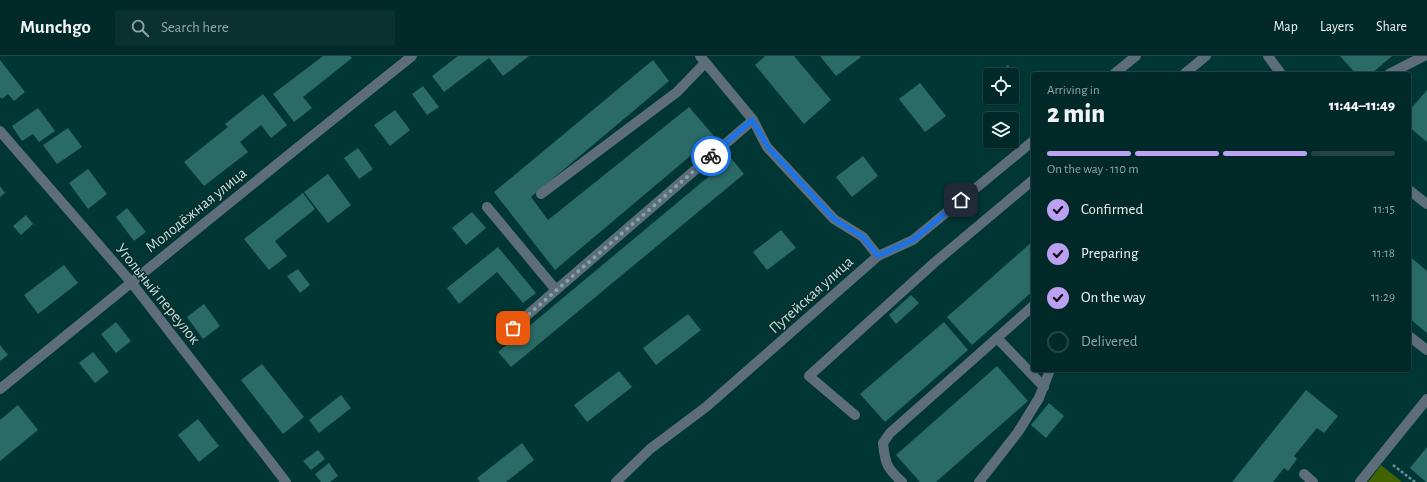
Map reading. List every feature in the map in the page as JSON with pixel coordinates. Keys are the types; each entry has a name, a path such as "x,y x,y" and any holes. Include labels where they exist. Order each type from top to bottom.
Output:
{"street":[{"name":"Молодёжная улица","path":"0,388 412,56"},
{"path":"1116,72 1136,56"},
{"path":"1186,72 1206,56"},
{"path":"1268,56 1280,72"},
{"path":"1393,72 1424,56"},
{"path":"541,194 677,92 702,60 752,120 768,147 834,219 863,237 878,256"},
{"path":"502,338 752,120"},
{"name":"Угольный переулок","path":"0,131 130,282 286,482"},
{"name":"Путейская улица","path":"616,482 650,449 706,407 878,256 913,240 1031,143"},
{"path":"855,415 809,376 934,263 1031,182"},
{"path":"1411,192 1427,204"},
{"path":"487,208 556,290"},
{"path":"902,482 889,470 884,456 883,443 890,433 1031,308"},
{"path":"997,338 1044,387"},
{"path":"1411,338 1427,350"},
{"path":"979,482 1018,432 1039,398 1049,372"},
{"path":"1360,482 1427,399"},
{"path":"1304,474 1313,482"}],"path":[{"path":"1382,455 1415,482"}],"green space":[{"path":"1381,465 1402,482 1368,482"}],"building":[{"path":"323,56 350,56 352,58 303,97 312,108 294,122 273,94"},
{"path":"458,56 529,56 503,76 489,58 444,92 432,76"},
{"path":"765,56 794,56 831,100 804,124 755,65"},
{"path":"820,56 860,56 861,57 836,76"},
{"path":"1340,56 1392,56 1373,72 1354,72"},
{"path":"0,60 25,92 14,101 8,94 2,99 0,97"},
{"path":"653,60 669,81 531,197 548,220 689,107 714,136 555,270 494,192"},
{"path":"920,83 946,116 925,132 899,99"},
{"path":"423,86 439,107 427,115 412,94"},
{"path":"1427,90 1427,142 1411,129 1411,109"},
{"path":"263,94 287,125 271,138 261,125 240,142 248,152 204,186 184,162 228,127 225,124"},
{"path":"38,108 55,131 39,142 33,134 22,141 12,126"},
{"path":"395,110 410,130 390,146 374,125"},
{"path":"68,128 82,147 57,164 43,145"},
{"path":"358,148 373,169 359,179 344,158"},
{"path":"863,156 878,176 852,197 836,177"},
{"path":"731,158 744,174 511,367 498,352"},
{"path":"88,169 107,194 88,209 69,183"},
{"path":"328,174 351,205 328,223 304,192"},
{"path":"0,186 5,193 0,197"},
{"path":"303,193 315,209 275,241 287,256 269,270 244,239"},
{"path":"127,208 146,232 134,241 116,217"},
{"path":"472,212 486,228 466,245 452,228"},
{"path":"26,215 33,224 21,235 13,226"},
{"path":"781,230 796,248 767,270 753,252"},
{"path":"1031,243 1031,293 972,345 947,317"},
{"path":"498,247 536,293 523,303 497,272 459,304 447,288"},
{"path":"1411,258 1427,271 1427,333 1411,320"},
{"path":"64,265 78,283 38,314 24,295"},
{"path":"298,269 310,285 300,293 287,276"},
{"path":"911,295 919,303 896,324 889,315"},
{"path":"204,304 220,326 203,339 187,317"},
{"path":"688,314 701,330 656,365 643,348"},
{"path":"116,322 131,341 116,353 101,334"},
{"path":"944,322 968,350 885,422 860,394"},
{"path":"0,345 8,355 0,361"},
{"path":"93,352 109,372 95,383 79,363"},
{"path":"262,364 304,417 283,434 241,380"},
{"path":"997,366 1028,401 936,482 920,482 896,455"},
{"path":"619,371 632,387 587,422 574,405"},
{"path":"1306,390 1338,416 1324,433 1317,428 1294,456 1297,459 1288,471 1284,468 1273,482 1232,482"},
{"path":"341,395 351,408 319,433 309,420"},
{"path":"1049,403 1064,416 1046,438 1031,425"},
{"path":"18,405 38,430 0,461 0,420"},
{"path":"198,419 219,446 199,462 178,435"},
{"path":"522,443 534,460 506,482 480,482 477,478"},
{"path":"1427,447 1427,482 1426,482 1410,468"},
{"path":"318,450 325,459 311,470 303,461"},
{"path":"329,463 338,476 330,482 321,482 315,474"}],"way so far":[{"path":"513,328 711,156"}],"route":[{"path":"711,156 752,120 768,147 834,219 863,237 878,256 913,240 961,200"}]}
